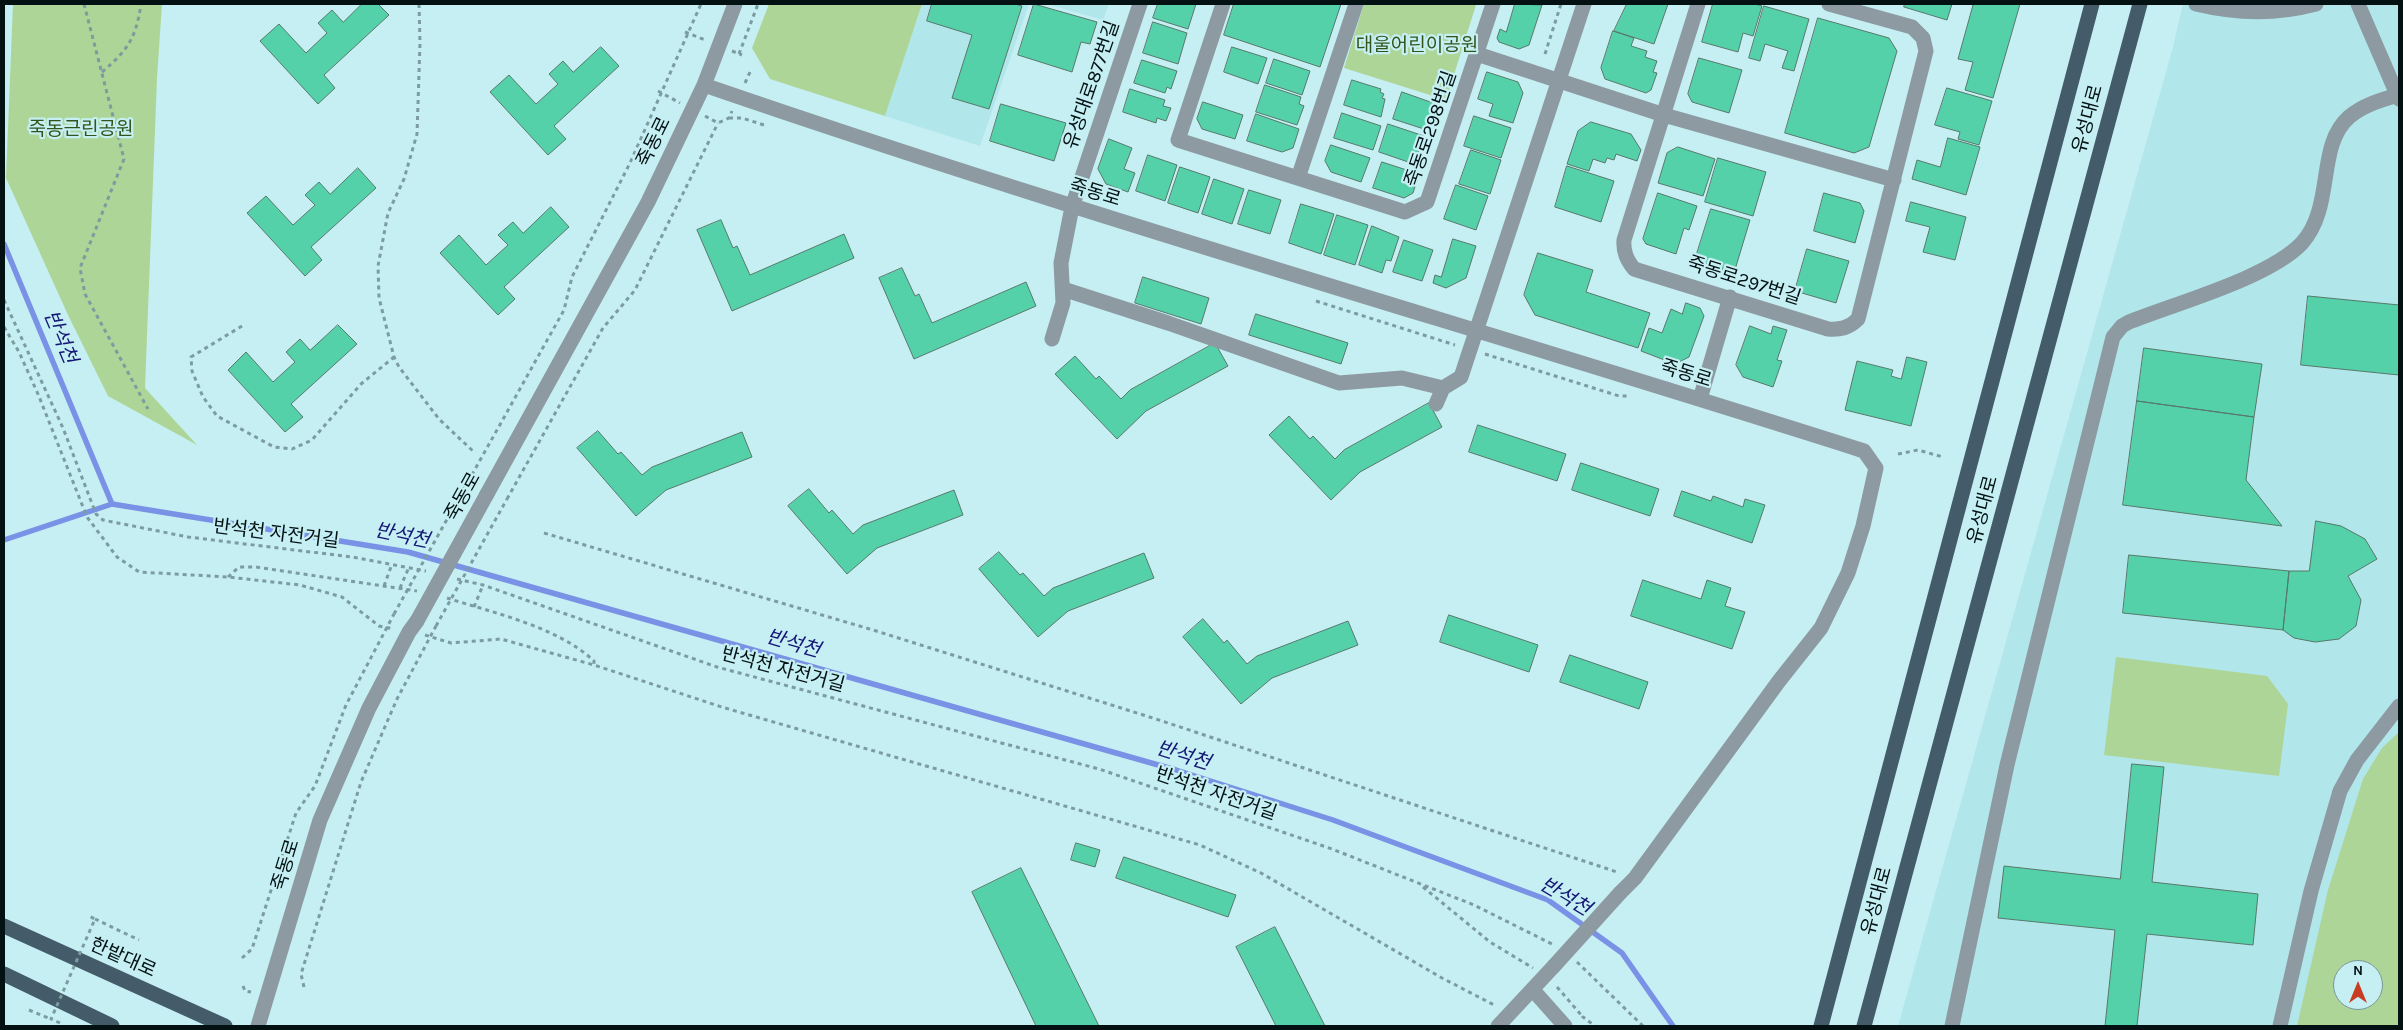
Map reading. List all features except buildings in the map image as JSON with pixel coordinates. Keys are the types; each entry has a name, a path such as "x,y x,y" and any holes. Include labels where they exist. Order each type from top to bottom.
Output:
{"main road":[{"name":"유성대로","path":"1821,1026 2092,4"},
{"name":"유성대로","path":"1864,1026 2140,4"},
{"name":"한밭대로","path":"4,926 225,1026"},
{"path":"4,974 112,1026"}],"street":[{"name":"죽동로","path":"258,1026 320,820 368,708 648,202 704,86 734,4"},
{"name":"유성대로877번길","path":"1052,339 1063,304 1061,263 1072,207 1140,4"},
{"name":"죽동로298번길","path":"1222,4 1178,140 1405,212 1427,202 1493,4"},
{"path":"1298,178 1356,4"},
{"path":"1436,404 1443,388 1462,377 1584,4"},
{"name":"죽동로297번길","path":"1698,4 1624,240 1624,252 1628,262 1634,269 1730,297 1828,329 1840,330 1852,325 1858,319 1926,51 1923,38 1912,27 1829,4"},
{"path":"2196,4 2239,12 2274,12 2316,4"},
{"path":"1952,1026 2007,765 2113,337 2122,326 2129,322 2240,280 2274,264 2295,249 2314,225 2323,200 2330,151 2341,126 2357,111 2399,97 2358,4"},
{"name":"죽동로298번길","path":"1477,54 1559,82"},
{"path":"1559,82 1664,115 1894,180"},
{"name":"죽동로","path":"704,86 1072,207 1700,399 1864,452 1876,468 1863,526 1848,573 1821,628 1779,681 1635,878"},
{"path":"1062,289 1339,383 1402,378 1443,388"},
{"path":"1700,399 1730,297"},
{"path":"2280,1026 2311,891 2340,791 2356,760 2399,706"},
{"path":"1498,1026 1635,878"},
{"path":"1533,990 1571,1024"}],"path":[{"path":"84,4 124,159 80,268 85,294 148,409"},
{"path":"102,72 123,54 137,27 141,4"},
{"path":"419,4 420,63 417,134 404,179 388,213 378,266 379,298 394,356 400,368 439,419 475,453"},
{"path":"242,958 252,949 296,814 315,786 346,705 386,628 564,310 572,276 630,163 701,4"},
{"path":"739,54 758,4"},
{"path":"1545,54 1561,4"},
{"path":"304,987 301,974 361,782 398,699 430,636 604,328 635,290 718,123"},
{"name":"반석천 자전거길","path":"4,300 63,428 96,514 103,520 188,537 352,557 428,572"},
{"path":"242,326 191,356 192,371 202,397 217,416 274,447 292,449 312,440 361,384 394,356"},
{"path":"4,327 19,352 38,394 87,517 118,557 138,572 228,577 300,585 342,597 364,616 386,628 413,626 430,636 451,643 501,638 594,665 725,708 1200,845 1261,873 1442,978 1510,1013"},
{"path":"1898,454 1918,450 1943,457"},
{"path":"544,533 863,628 1156,719 1635,878"},
{"path":"384,586 392,564"},
{"path":"400,588 409,567"},
{"name":"반석천 자전거길","path":"455,578 483,585 717,667 1099,769 1332,849 1474,905 1560,948"},
{"path":"474,607 483,585"},
{"path":"1421,885 1490,942 1550,971 1583,1017 1594,1026"},
{"path":"87,915 139,940"},
{"path":"51,1019 95,919"},
{"path":"1573,958 1628,1009 1643,1026"},
{"path":"243,986 246,992 251,992"},
{"path":"29,1010 60,1023"},
{"path":"1571,1024 1583,1017"}],"shaded area":[{"path":"922,4 1029,4 980,146 885,116"},
{"path":"1047,4 1109,4 1103,20"},
{"path":"2183,4 2399,4 2399,1026 1898,1026 2173,47"}],"green space":[{"name":"죽동근린공원","path":"13,4 162,4 157,78 145,388 197,445 108,396 68,315 6,178"},
{"path":"769,4 922,4 885,116 770,79 752,48"},
{"name":"대울어린이공원","path":"1364,4 1476,5 1446,100 1344,68"},
{"path":"2116,657 2267,676 2288,704 2279,776 2104,755"},
{"path":"2399,732 2399,1026 2297,1026 2328,890 2363,779 2382,748"}],"waterway":[{"name":"반석천","path":"4,244 112,504 408,552 1176,770 1333,820 1548,900 1622,953 1673,1026"},
{"path":"4,540 112,504"}]}
